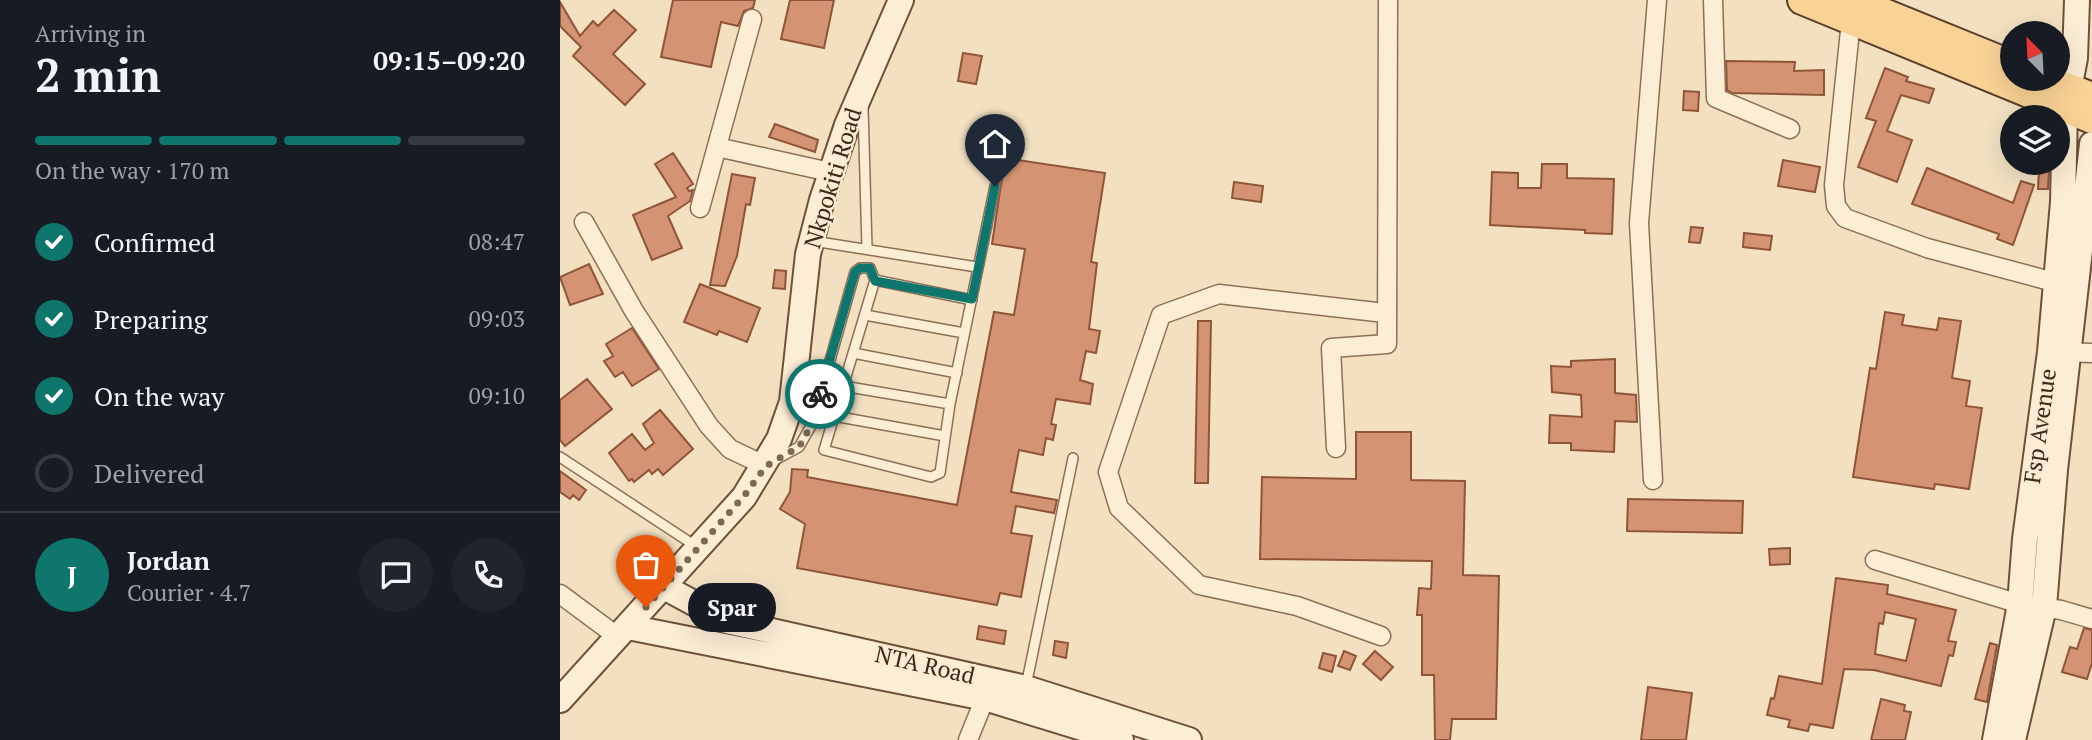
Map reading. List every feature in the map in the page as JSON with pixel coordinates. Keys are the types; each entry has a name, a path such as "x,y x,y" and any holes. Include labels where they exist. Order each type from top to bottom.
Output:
{"main road":[{"name":"Nkpokiti Road","path":"560,700 699,548 766,466 792,402 812,240 830,172 862,88 901,0"},
{"path":"1802,0 1852,11 2000,61"},
{"name":"Fsp Avenue","path":"2013,740 2032,606 2040,509 2056,387 2071,352 2063,202 2068,93 2077,0"},
{"path":"1852,11 2068,93 2092,119"},
{"name":"Fsp Avenue","path":"2066,285 2080,224 2092,144"},
{"name":"NTA Road","path":"664,587 727,621 1026,688 1189,740"},
{"name":"Fsp Avenue","path":"1995,740 2032,606"},
{"name":"NTA Road","path":"623,632 985,698 1121,740"}],"street":[{"path":"1336,448 1331,348 1387,344 1388,0"},
{"path":"1653,481 1639,223 1657,0"},
{"path":"1713,0 1716,98 1790,129"},
{"path":"1852,11 1835,175 1839,212 1845,218 1876,231 1927,248 2066,285"},
{"path":"700,208 752,19"},
{"path":"717,147 830,172"},
{"path":"584,222 634,312 709,426 730,449 766,466"},
{"path":"1381,636 1297,607 1199,585 1119,508 1108,472 1161,315 1219,294 1385,313"},
{"path":"1875,560 2032,606 2092,619"},
{"path":"560,594 623,632"},
{"path":"968,740 985,698"}],"lane":[{"path":"862,88 867,248"},
{"path":"766,466 799,447 812,424 855,272 860,268 870,268 875,281 824,447 826,452 931,477 940,473 950,404 995,186"},
{"path":"812,240 978,267"},
{"path":"875,281 972,299"},
{"path":"865,315 964,333"},
{"path":"853,353 957,373"},
{"path":"843,386 950,404"},
{"path":"834,416 945,436"},
{"path":"560,457 699,548"},
{"path":"1026,688 1073,458"}],"building":[{"path":"673,0 755,0 753,8 744,11 738,26 721,22 711,67 661,57"},
{"path":"790,0 834,0 824,48 781,39"},
{"path":"560,2 580,36 593,21 598,26 614,10 636,30 613,54 645,84 625,105 573,56 581,47 560,26"},
{"path":"963,53 982,56 976,84 958,81"},
{"path":"1726,61 1795,62 1794,71 1824,70 1824,95 1732,93 1727,90"},
{"path":"1885,68 1908,77 1906,81 1934,89 1929,103 1901,95 1887,131 1912,140 1897,182 1858,167 1876,121 1866,118"},
{"path":"1684,91 1699,92 1698,111 1683,110"},
{"path":"775,124 818,140 815,152 769,137"},
{"path":"673,153 693,184 687,188 689,191 693,190 690,201 668,216 682,248 652,260 633,215 676,197 655,164"},
{"path":"1005,158 1105,173 1091,262 1097,263 1089,329 1100,331 1096,353 1086,351 1080,380 1093,384 1090,404 1056,399 1051,424 1056,425 1053,440 1046,438 1043,455 1019,450 1011,492 1057,500 1054,513 1016,506 1011,533 1032,536 1021,597 1000,593 997,605 797,568 805,524 780,509 790,492 792,469 808,470 807,477 957,505 994,312 1014,315 1025,249 992,244"},
{"path":"1783,160 1820,167 1815,192 1778,186"},
{"path":"1542,164 1567,164 1567,178 1614,179 1612,234 1490,225 1492,172 1518,173 1518,188 1541,188"},
{"path":"1927,168 2013,203 2021,181 2034,185 2013,245 1997,239 1999,234 1912,204"},
{"path":"732,174 755,178 750,205 746,204 737,256 725,286 710,285"},
{"path":"2039,175 2049,175 2048,189 2038,189"},
{"path":"1234,182 1263,186 1261,202 1232,198"},
{"path":"1691,227 1703,228 1700,243 1689,242"},
{"path":"1744,233 1772,236 1770,250 1743,247"},
{"path":"589,264 603,294 570,305 560,277"},
{"path":"775,270 786,271 785,289 773,288"},
{"path":"700,284 760,308 747,342 719,331 717,335 684,322"},
{"path":"1885,312 1904,315 1902,325 1937,330 1939,318 1961,321 1952,378 1970,381 1966,406 1982,408 1969,489 1935,484 1934,489 1853,477 1870,368 1876,369"},
{"path":"1198,321 1211,321 1208,483 1195,483"},
{"path":"632,328 659,369 632,386 623,372 615,377 604,361 613,356 606,344"},
{"path":"1615,359 1615,393 1636,395 1637,422 1615,421 1614,452 1571,450 1571,443 1549,443 1550,415 1582,417 1581,395 1552,392 1551,366 1571,367 1571,361"},
{"path":"587,379 612,409 565,446 560,440 560,400"},
{"path":"660,410 693,449 663,475 658,469 652,474 649,470 634,482 632,479 629,481 609,453 632,434 645,450 654,443 643,424"},
{"path":"1356,432 1411,432 1411,480 1465,481 1463,575 1499,576 1496,719 1452,719 1450,740 1435,740 1434,675 1422,675 1422,615 1417,615 1419,588 1431,589 1432,561 1260,559 1262,477 1356,479"},
{"path":"560,471 586,490 579,500 573,495 570,499 560,492"},
{"path":"1628,499 1743,501 1742,533 1627,531"},
{"path":"1790,548 1790,564 1770,565 1769,549"},
{"path":"1836,578 1888,585 1887,594 1956,610 1948,641 1956,642 1953,656 1949,655 1941,686 1874,670 1844,669 1833,728 1810,724 1808,731 1788,727 1790,720 1767,715 1779,676 1822,684","holes":["1885,612 1916,619 1906,661 1875,654 1879,623 1883,624"]},
{"path":"979,626 1006,631 1004,644 977,639"},
{"path":"2084,628 2092,630 2092,663 2087,679 2062,672 2070,647 2077,649"},
{"path":"1055,641 1068,643 1066,658 1053,655"},
{"path":"1990,643 1997,645 1987,702 1975,699"},
{"path":"1344,651 1356,656 1350,670 1338,666"},
{"path":"1375,651 1393,667 1381,680 1363,664"},
{"path":"1323,653 1336,656 1332,672 1319,668"},
{"path":"1648,687 1692,693 1686,740 1641,740"},
{"path":"1881,699 1905,705 1904,711 1911,712 1905,740 1871,740"}],"way so far":[{"path":"646,607 722,522 766,466 799,447 812,424 820,394"}],"place":[{"name":"Spar","path":"646,607"}],"route":[{"path":"820,394 855,272 860,268 870,268 875,281 972,299 995,186"}]}
